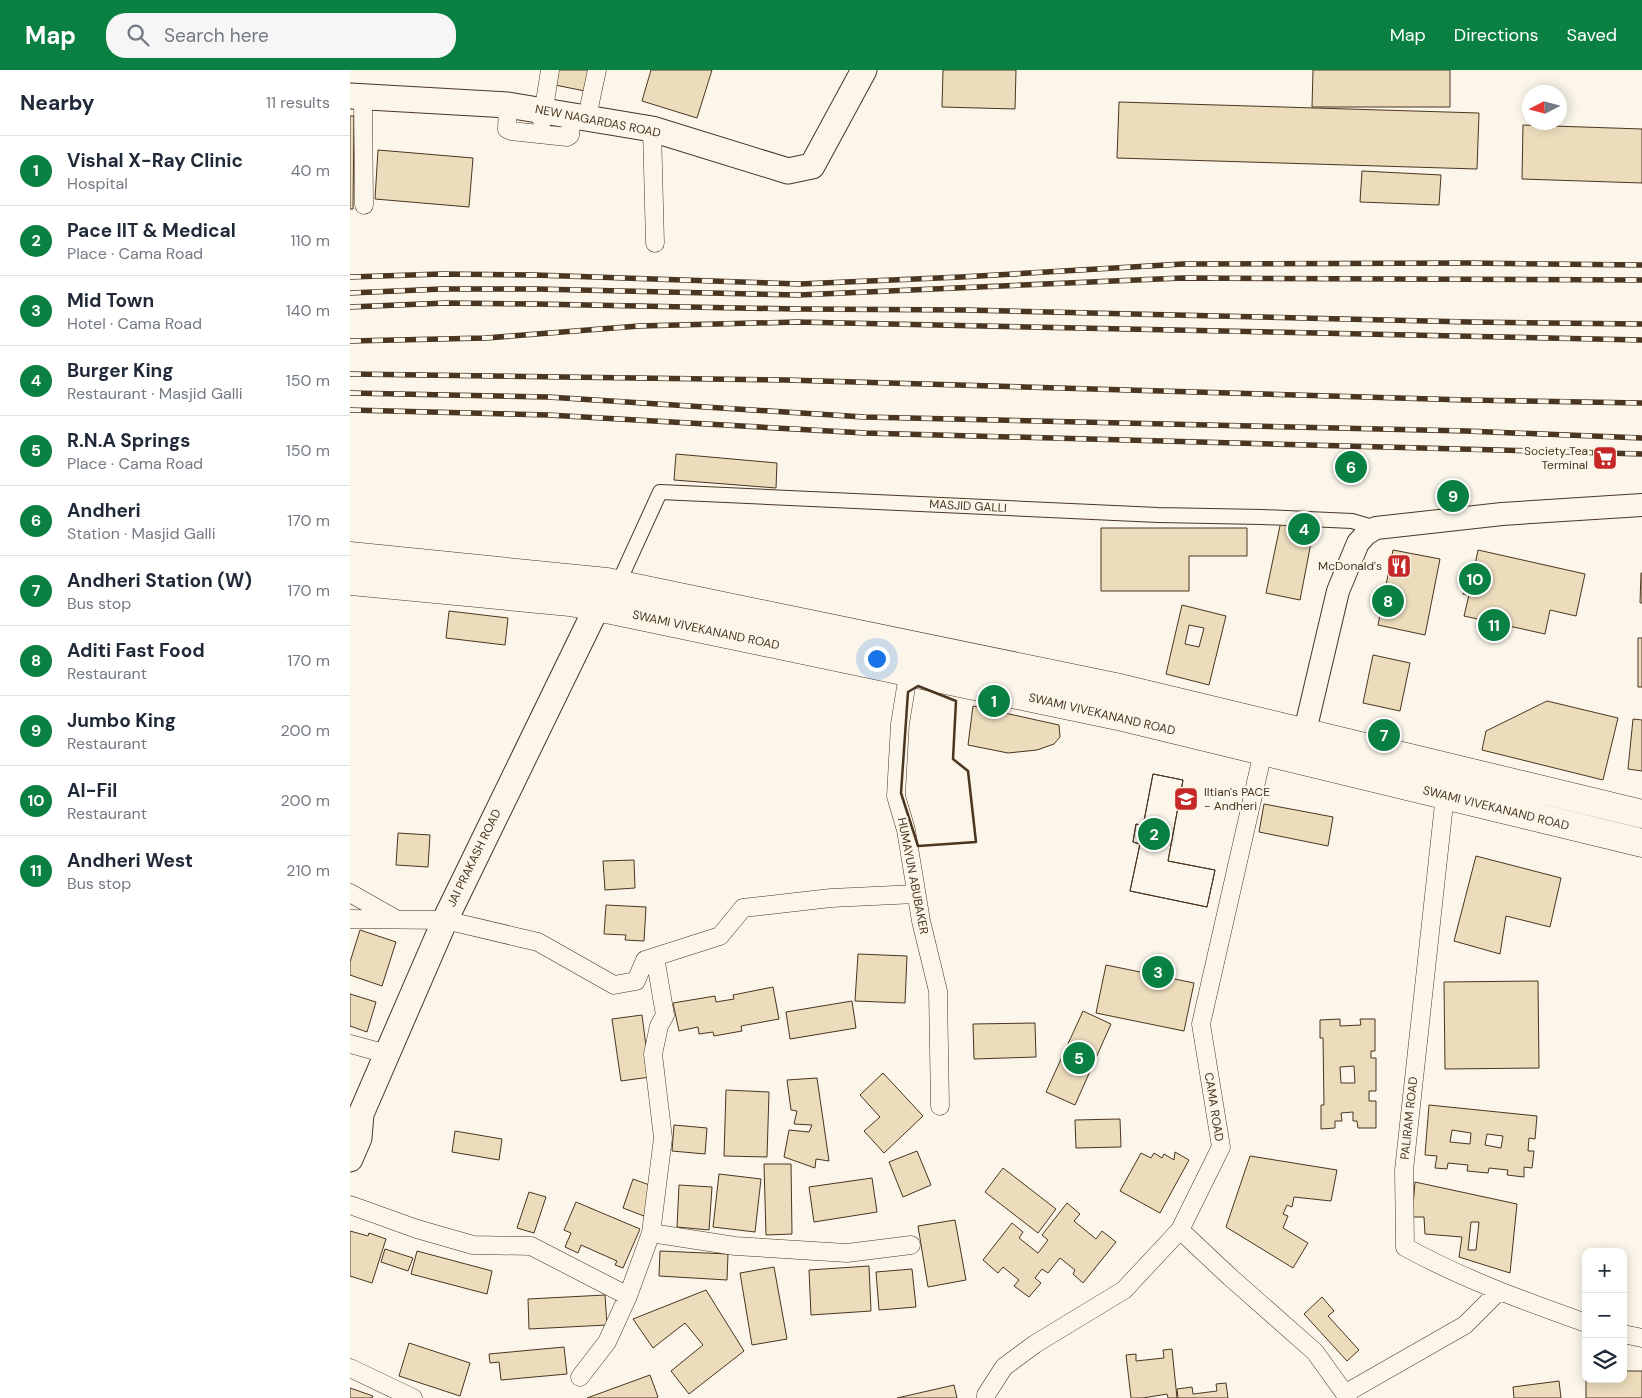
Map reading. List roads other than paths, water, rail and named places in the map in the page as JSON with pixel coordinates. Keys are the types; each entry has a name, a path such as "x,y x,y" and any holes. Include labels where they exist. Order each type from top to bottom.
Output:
{"main road":[{"name":"NEW NAGARDAS ROAD","path":"356,96 508,105 557,121 652,129 788,171 812,166 859,79"},
{"path":"350,556 618,584 1120,688 1642,814"},
{"name":"SWAMI VIVEKANAND ROAD","path":"350,581 570,602 596,607 1118,716 1642,843"},
{"name":"JAI PRAKASH ROAD","path":"350,1159 359,1138 355,1116 387,1054 444,920 596,607"}],"street":[{"path":"550,70 557,121"},
{"path":"557,121 597,70"},
{"path":"356,96 364,205"},
{"path":"652,129 655,243"},
{"name":"MASJID GALLI","path":"618,584 660,492 1158,515 1352,521 1376,528"},
{"path":"1298,760 1338,591 1358,543 1366,534 1376,528 1502,514 1642,505"},
{"name":"HUMAYUN ABUBAKER","path":"912,645 900,724 896,796 906,830 921,921 938,991 940,1106"},
{"name":"CAMA ROAD","path":"986,1398 986,1395 1004,1367 1035,1344 1124,1290 1180,1230 1221,1147 1201,1024 1269,723"},
{"name":"PALIRAM ROAD","path":"1445,795 1404,1170 1405,1247 1440,1266 1499,1291 1582,1322"},
{"path":"350,893 396,920"},
{"path":"350,919 444,920 538,942 614,985 636,981 645,960 720,936 743,908 831,898 916,894"},
{"path":"580,1377 607,1342 628,1296 651,1233 662,1138 653,1054 659,1026 665,1015 655,957"},
{"path":"350,1044 387,1054"},
{"path":"350,1205 417,1229 473,1245 531,1246 628,1296"},
{"path":"1180,1230 1315,1352 1347,1396 1465,1325 1499,1291"},
{"path":"651,1233 735,1246 847,1253 911,1245"},
{"path":"1627,1335 1642,1338"},
{"path":"350,1368 413,1398"}],"railway":[{"path":"350,277 442,274 535,275 800,284 1183,264 1468,263 1642,265"},
{"path":"350,293 442,289 536,289 799,295 1182,278 1642,280"},
{"path":"350,307 446,303 536,304 966,310 1469,322 1642,324"},
{"path":"350,341 486,338 639,326 797,322 1642,340"},
{"path":"350,374 786,380 1466,400 1642,403"},
{"path":"350,393 548,397 864,417 1466,431 1642,438"},
{"path":"350,410 548,415 865,433 1642,454"}],"place":[{"name":"Society Tea Terminal","path":"1605,458"},
{"name":"Andheri","path":"1351,467"},
{"name":"Jumbo King","path":"1453,496"},
{"name":"Burger King","path":"1304,529"},
{"name":"McDonald's","path":"1399,566"},
{"name":"Al-Fil","path":"1475,579"},
{"name":"Aditi Fast Food","path":"1388,601"},
{"name":"Andheri West","path":"1494,625"},
{"name":"Vishal X-Ray Clinic","path":"994,701"},
{"name":"Andheri Station (W)","path":"1384,735"},
{"name":"IItian's PACE - Andheri","path":"1186,799"},
{"name":"Pace IIT & Medical","path":"1154,834"},
{"name":"Mid Town","path":"1158,972"},
{"name":"R.N.A Springs","path":"1079,1058"}]}
